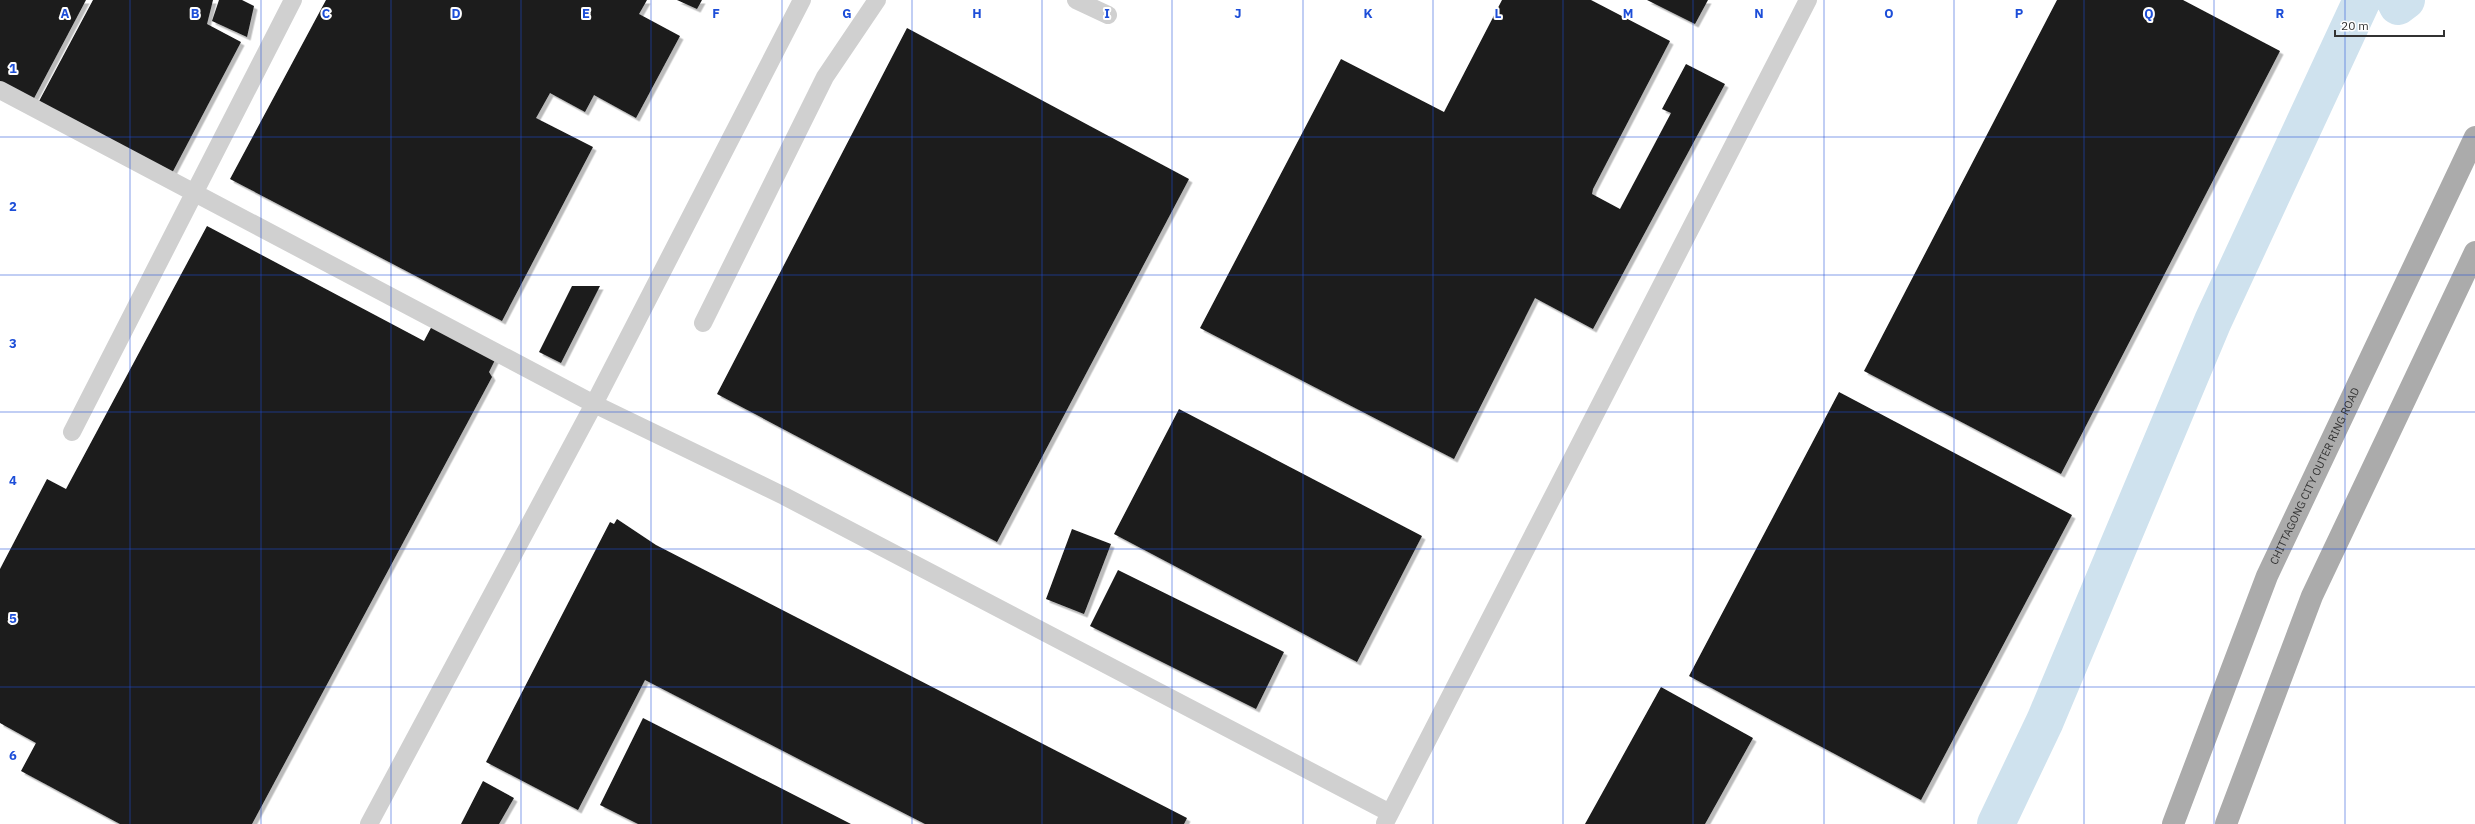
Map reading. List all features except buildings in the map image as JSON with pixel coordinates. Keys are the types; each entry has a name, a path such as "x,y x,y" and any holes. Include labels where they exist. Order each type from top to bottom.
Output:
{"main road":[{"name":"CHITTAGONG CITY OUTER RING ROAD","path":"2173,824 2267,576 2475,137"},
{"path":"2226,824 2312,596 2475,252"}],"lane":[{"path":"72,432 196,194 293,0"},
{"path":"369,824 594,404 802,0"},
{"path":"703,323 825,77 877,0"},
{"path":"1076,0 1108,14"},
{"path":"0,90 594,404 784,496 1387,819 1808,0"}],"waterway":[{"path":"1996,824 2045,721 2213,321 2362,0"},
{"path":"2395,0 2398,6 2406,0"}]}
